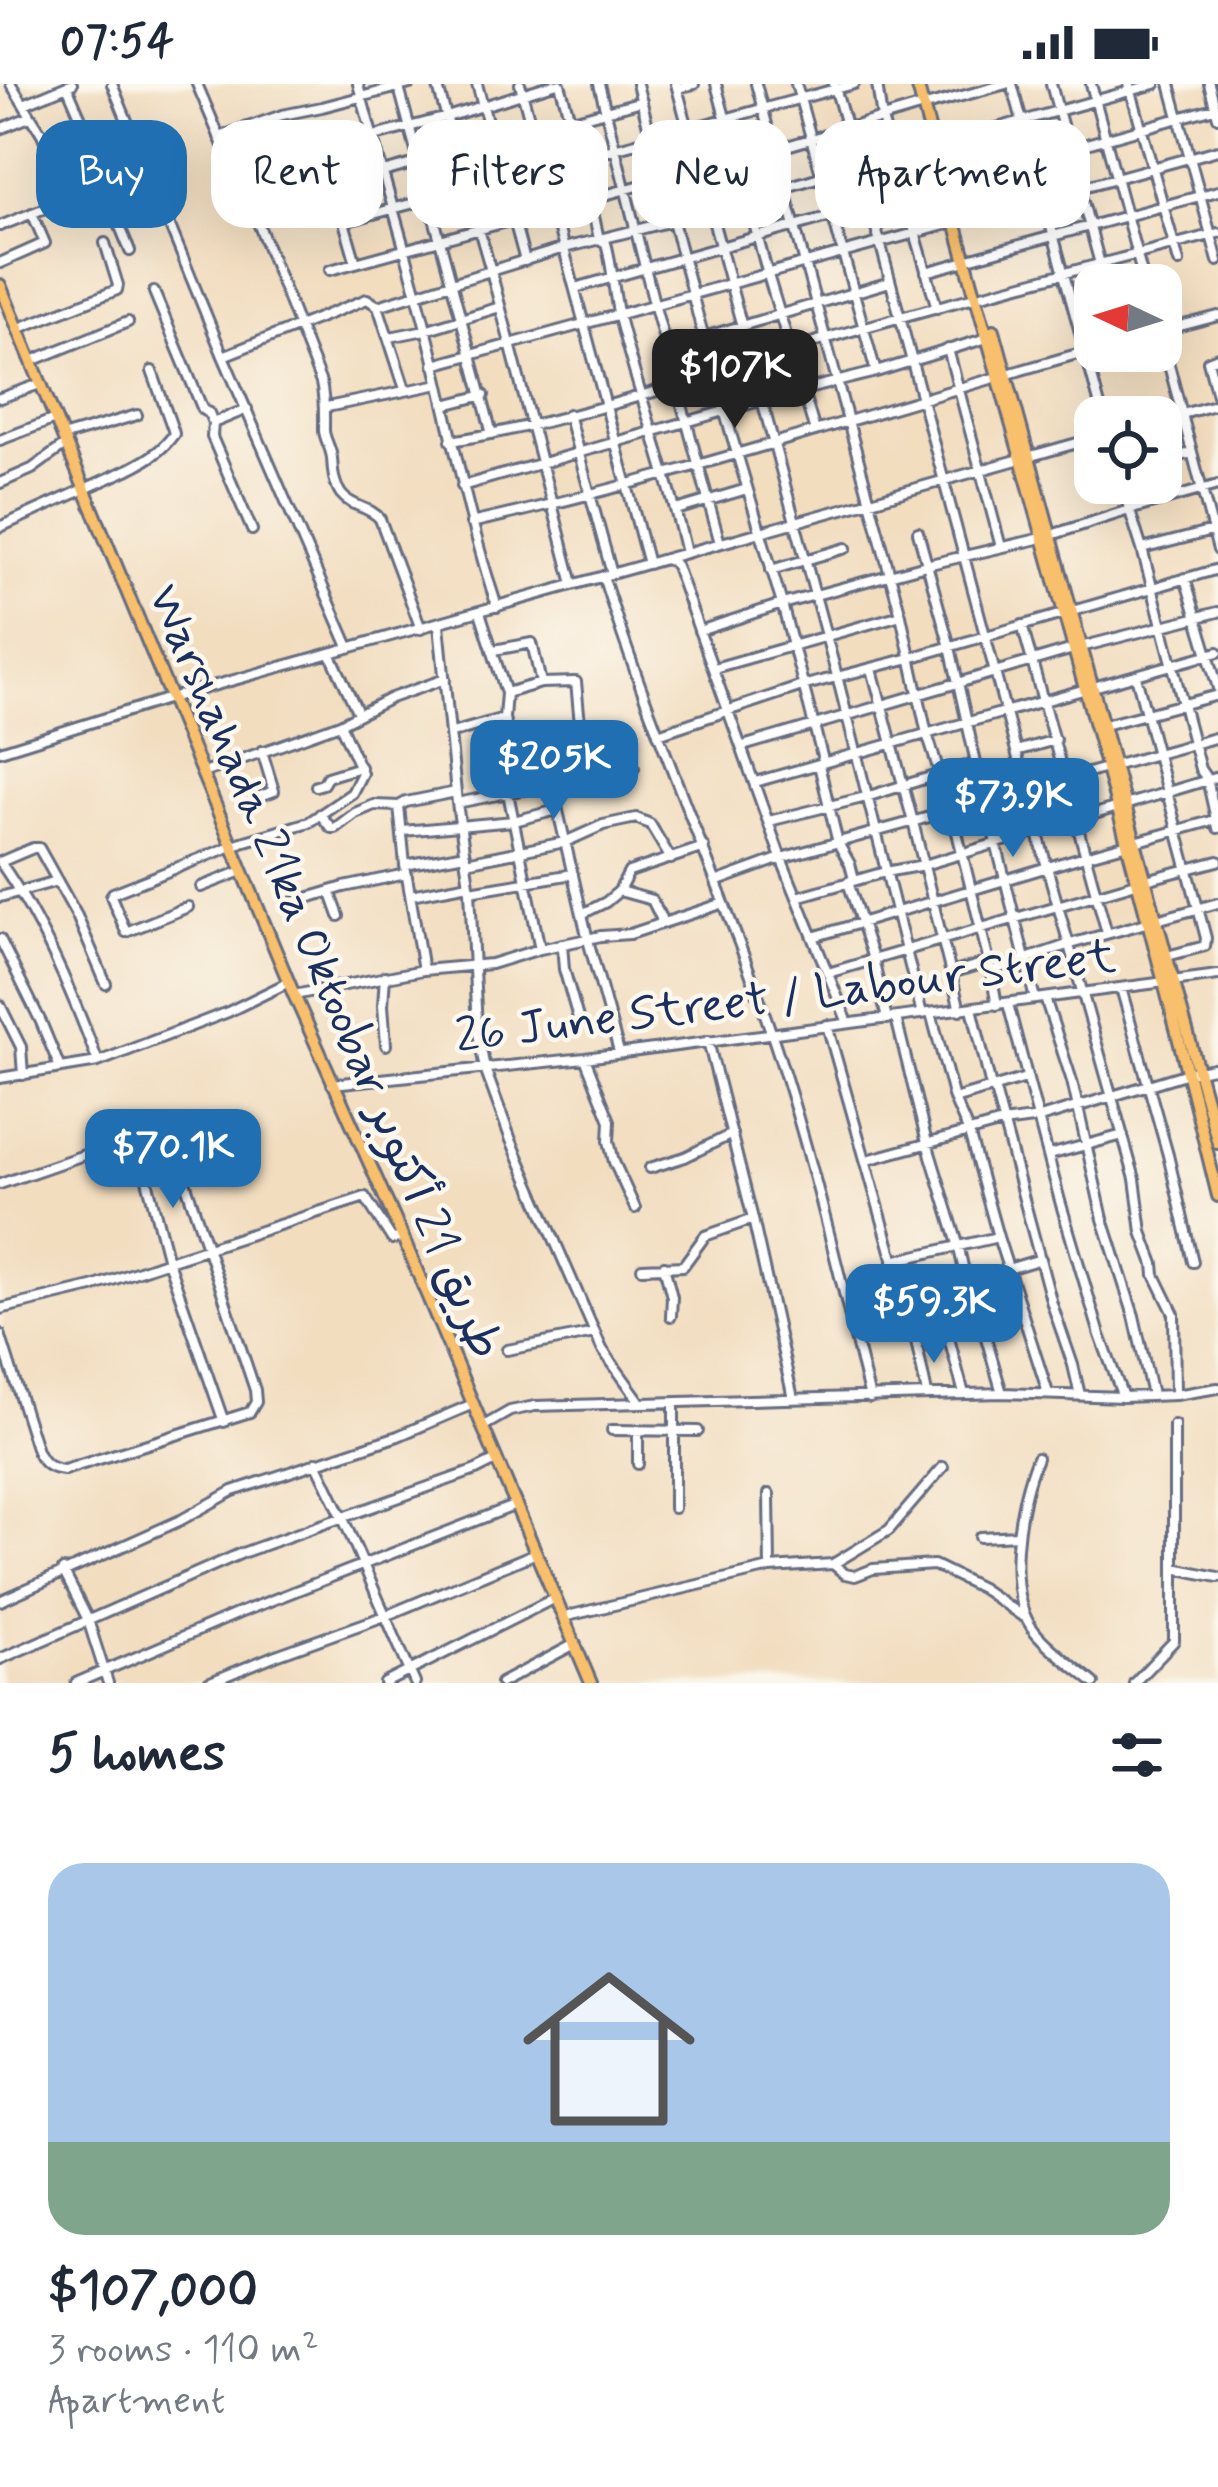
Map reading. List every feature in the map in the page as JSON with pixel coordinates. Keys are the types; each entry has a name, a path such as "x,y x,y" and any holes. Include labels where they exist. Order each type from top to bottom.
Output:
{"main road":[{"path":"920,84 930,120"},
{"path":"960,228 1194,1072 1218,1142"},
{"name":"Warshahada 21ka Oktoobar طريق 21 أكتوبر","path":"0,286 294,995 403,1238 591,1683"},
{"path":"980,296 1003,375"},
{"path":"1089,689 1104,725 1110,765"},
{"path":"1152,921 1167,956 1170,983"},
{"path":"1194,1072 1218,1196"}],"street":[{"path":"11,84 36,126"},
{"path":"112,84 223,356 350,647"},
{"path":"197,84 213,120"},
{"path":"358,84 367,120"},
{"path":"267,120 410,84"},
{"path":"437,84 449,120"},
{"path":"477,84 487,120"},
{"path":"437,120 521,89 557,84 571,120"},
{"path":"599,84 632,215"},
{"path":"637,84 647,120"},
{"path":"686,120 676,86 694,84"},
{"path":"716,84 726,119"},
{"path":"756,84 765,120"},
{"path":"796,84 815,156"},
{"path":"722,120 854,84"},
{"path":"877,84 882,119"},
{"path":"879,120 1009,84 1022,120"},
{"path":"1051,84 1061,120"},
{"path":"1091,84 1139,264"},
{"path":"1030,120 1155,84"},
{"path":"1170,84 1218,261"},
{"path":"1090,144 1217,111 1209,84"},
{"path":"24,104 69,85 82,120"},
{"path":"398,86 408,120"},
{"path":"835,87 844,120"},
{"path":"1130,88 1178,262"},
{"path":"521,89 530,120"},
{"path":"575,120 642,101"},
{"path":"0,129 29,117"},
{"path":"791,144 815,139"},
{"path":"608,151 632,145"},
{"path":"1090,184 1218,150"},
{"path":"383,175 497,608"},
{"path":"608,195 632,188"},
{"path":"926,272 1218,191"},
{"path":"356,263 344,222 407,205"},
{"path":"0,226 36,211"},
{"path":"791,211 990,967 1040,1118 1100,1335 1123,1397"},
{"path":"0,263 45,243 32,213"},
{"path":"575,288 815,220"},
{"path":"121,228 130,251"},
{"path":"260,228 327,406 324,434 332,455 331,473 349,502 375,512 380,519 421,629"},
{"path":"438,228 493,434"},
{"path":"330,270 487,228"},
{"path":"518,228 525,261"},
{"path":"559,228 647,563"},
{"path":"596,228 614,270 611,279 619,316 686,553"},
{"path":"378,306 635,228 720,543"},
{"path":"674,228 782,604 823,760 819,765"},
{"path":"717,228 906,951 969,1133 1048,1393"},
{"path":"757,228 815,431"},
{"path":"835,228 875,372"},
{"path":"875,228 1135,1179 1142,1233 1174,1314 1175,1395"},
{"path":"914,228 937,308"},
{"path":"434,365 937,228"},
{"path":"1051,228 1074,303"},
{"path":"1090,228 1100,264 1214,234"},
{"path":"479,230 573,584"},
{"path":"17,329 117,290 105,243"},
{"path":"451,441 642,395 824,339 1074,271"},
{"path":"704,337 890,283"},
{"path":"154,292 202,410 214,423 212,437 252,530"},
{"path":"223,356 368,299 378,306 405,389"},
{"path":"390,337 500,308"},
{"path":"1182,327 1218,316"},
{"path":"30,361 128,322"},
{"path":"462,486 989,338"},
{"path":"948,349 1001,547"},
{"path":"471,523 775,443 1074,356"},
{"path":"1183,413 1218,402 1208,361 1218,357"},
{"path":"0,527 148,459 166,445 174,434 152,371"},
{"path":"1172,372 1218,550"},
{"path":"0,398 40,384"},
{"path":"327,406 439,384"},
{"path":"445,405 484,395"},
{"path":"214,423 247,409"},
{"path":"568,414 629,659 718,881 771,1032 824,1213 870,1398"},
{"path":"0,483 32,469 64,441 137,415"},
{"path":"0,440 55,419"},
{"path":"0,751 170,698 1074,445"},
{"path":"1182,455 1192,453"},
{"path":"699,631 1218,485"},
{"path":"676,510 747,488"},
{"path":"1127,504 1200,769 1213,778"},
{"path":"1142,549 1216,530"},
{"path":"918,532 1025,960 1078,1106 1103,1219 1145,1356 1152,1396"},
{"path":"771,570 846,548"},
{"path":"664,559 676,566 782,859 848,1023"},
{"path":"658,734 802,686 1218,569"},
{"path":"1104,725 1218,691 1213,654 1185,578"},
{"path":"743,746 1218,611"},
{"path":"481,612 506,693 504,718 525,790"},
{"path":"714,668 901,615"},
{"path":"440,625 469,887 477,1028 485,1069 595,1333 641,1403"},
{"path":"1022,625 1107,933"},
{"path":"494,650 532,643 541,683"},
{"path":"330,653 358,713"},
{"path":"755,782 1213,654"},
{"path":"872,668 960,1010"},
{"path":"1136,676 1206,938 1205,946 1167,956"},
{"path":"202,774 445,680"},
{"path":"506,693 541,683 575,682 582,745"},
{"path":"452,733 504,718"},
{"path":"188,907 125,932 111,896 233,846 285,831 356,790 362,773 340,724"},
{"path":"718,881 874,832 1218,737"},
{"path":"1016,751 1056,740"},
{"path":"255,798 274,791 262,751"},
{"path":"769,821 976,764"},
{"path":"819,765 838,843 854,879 848,882"},
{"path":"316,786 327,777 360,767"},
{"path":"320,814 333,829 374,805 508,793 634,768"},
{"path":"797,897 924,865 1213,778"},
{"path":"813,937 1084,856 1217,822 1213,778"},
{"path":"552,785 619,1052"},
{"path":"508,793 540,949"},
{"path":"399,806 423,970"},
{"path":"403,831 514,820 557,810"},
{"path":"294,902 406,870 522,852 565,842 603,825 640,819 650,824 670,860"},
{"path":"98,1062 52,953 0,862 37,847 76,916 106,984"},
{"path":"582,914 619,891 629,872 704,847"},
{"path":"828,973 1218,861"},
{"path":"201,887 243,870"},
{"path":"412,895 573,874"},
{"path":"0,897 56,880"},
{"path":"848,882 1002,1393"},
{"path":"330,891 339,916"},
{"path":"619,891 652,900 661,924"},
{"path":"294,995 385,976 490,964 562,944 630,934 724,903"},
{"path":"951,973 1025,960 1218,903"},
{"path":"0,939 60,1068"},
{"path":"562,944 578,1018"},
{"name":"26 June Street / Labour Street","path":"332,1084 585,1058 1218,975"},
{"path":"385,976 386,1045"},
{"path":"0,1078 98,1062 188,1029 289,982"},
{"path":"1120,988 1193,1262"},
{"path":"0,1005 21,1047 23,1075"},
{"path":"972,1008 1080,1395"},
{"path":"827,1024 927,1394"},
{"path":"707,1041 794,1398"},
{"path":"585,1058 610,1121 608,1142 614,1162 635,1208"},
{"path":"867,1160 1002,1123 1040,1118 1218,1067"},
{"path":"954,1099 1026,1078"},
{"path":"0,1184 136,1137 153,1134 172,1143 256,1402 250,1412 224,1422 64,1470 47,1466 37,1450 0,1334"},
{"path":"650,1168 732,1134"},
{"path":"1049,1155 1123,1135"},
{"path":"136,1137 168,1261 224,1422"},
{"path":"0,1309 92,1287 365,1197 392,1239 403,1238"},
{"path":"642,1268 683,1266 705,1236 753,1219"},
{"path":"893,1261 998,1237"},
{"path":"1008,1269 1041,1259"},
{"path":"664,1266 672,1297 671,1316"},
{"path":"915,1336 980,1317"},
{"path":"946,1327 964,1394"},
{"path":"507,1350 595,1333"},
{"path":"482,1426 522,1408 927,1394 1123,1397 1218,1388"},
{"path":"0,1600 181,1520 233,1491 398,1436 473,1403"},
{"path":"674,1403 674,1508"},
{"path":"1134,1683 1174,1641 1174,1425"},
{"path":"612,1430 698,1431"},
{"path":"638,1430 638,1464"},
{"path":"1037,1458 1024,1489 1018,1595 1036,1634 1094,1683"},
{"path":"0,1659 222,1561 496,1460"},
{"path":"316,1462 415,1683"},
{"path":"563,1617 770,1568 832,1564 889,1530 943,1467"},
{"path":"770,1494 770,1568"},
{"path":"76,1683 238,1613 516,1505"},
{"path":"980,1537 1018,1535"},
{"path":"208,1683 536,1553"},
{"path":"832,1564 854,1576 873,1569 934,1565 981,1588 1026,1619"},
{"path":"1174,1568 1218,1577"},
{"path":"63,1570 88,1620 108,1683"},
{"path":"385,1683 555,1598"},
{"path":"500,1683 574,1644"}]}
